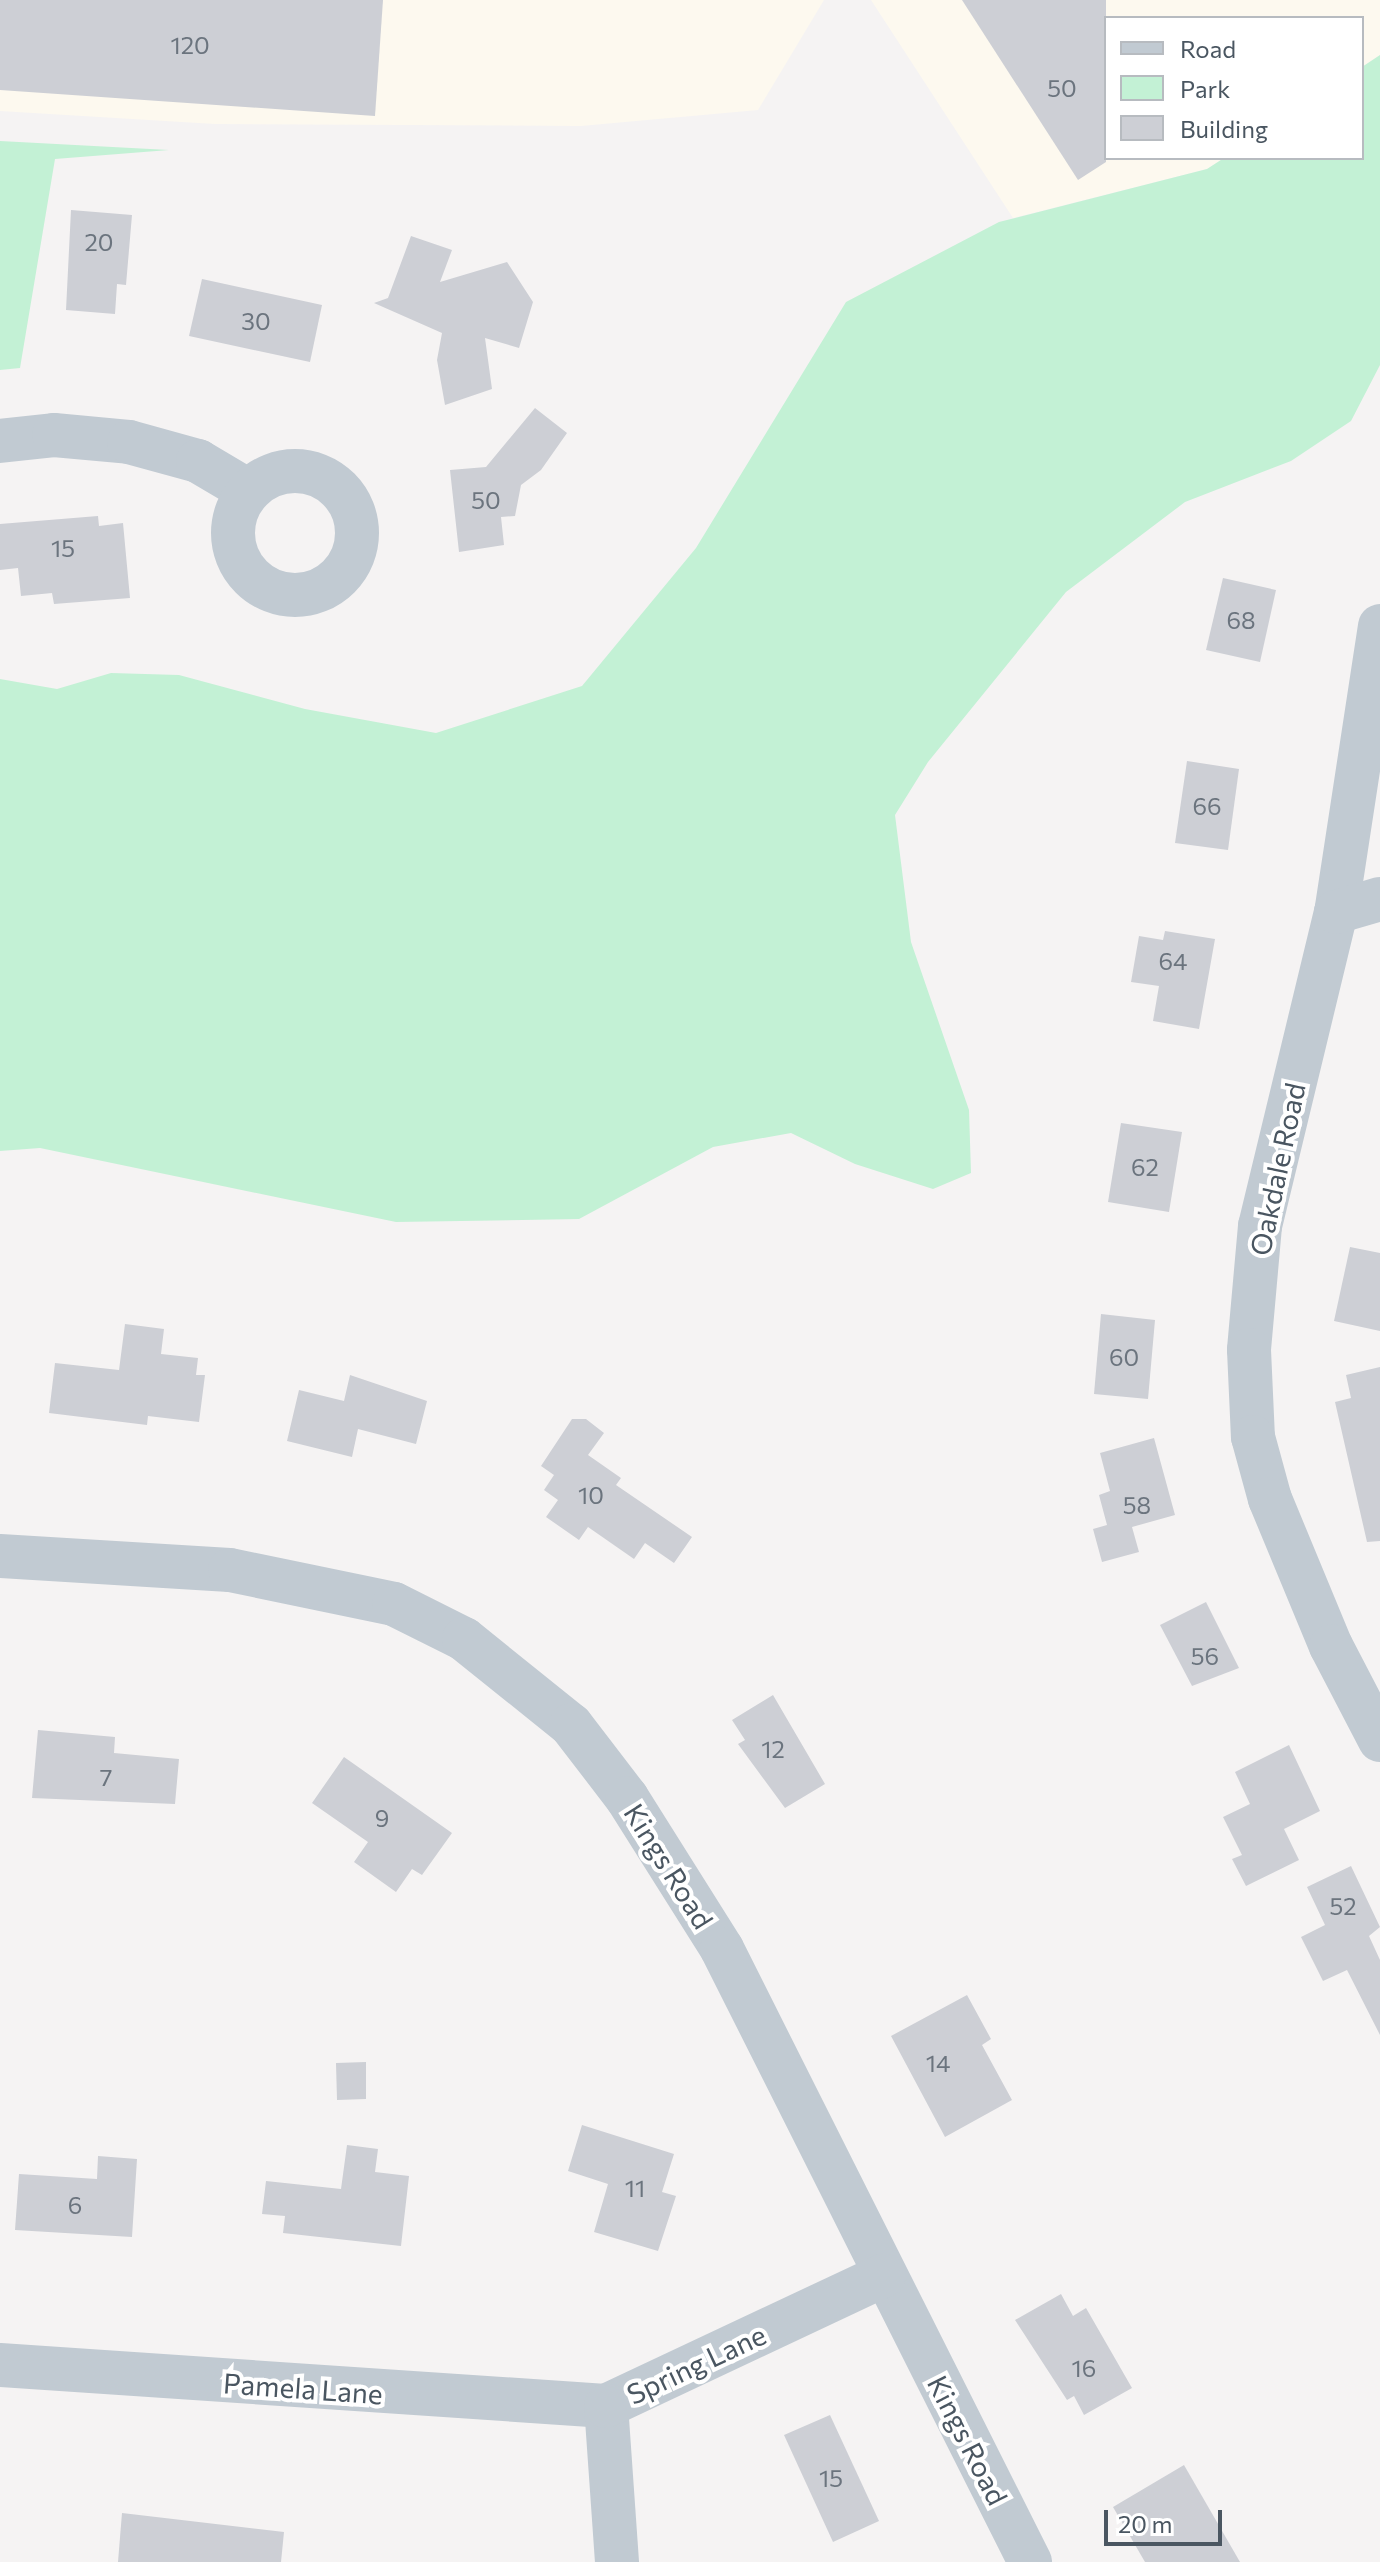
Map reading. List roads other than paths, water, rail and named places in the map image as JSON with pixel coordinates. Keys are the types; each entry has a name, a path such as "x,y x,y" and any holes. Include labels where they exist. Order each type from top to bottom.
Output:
{"street":[{"path":"0,441 54,435 129,442 198,461 249,491"},
{"name":"Oakdale Road","path":"1380,626 1336,912 1260,1226 1249,1350 1253,1423 1270,1499 1331,1646 1380,1740"},
{"path":"1336,912 1380,899"},
{"name":"Kings Road","path":"0,1556 230,1570 394,1604 464,1639 518,1679 571,1725 627,1798 722,1949 1030,2562"},
{"name":"Spring Lane","path":"617,2562 606,2406 884,2275"},
{"name":"Pamela Lane","path":"0,2365 606,2406"}]}
